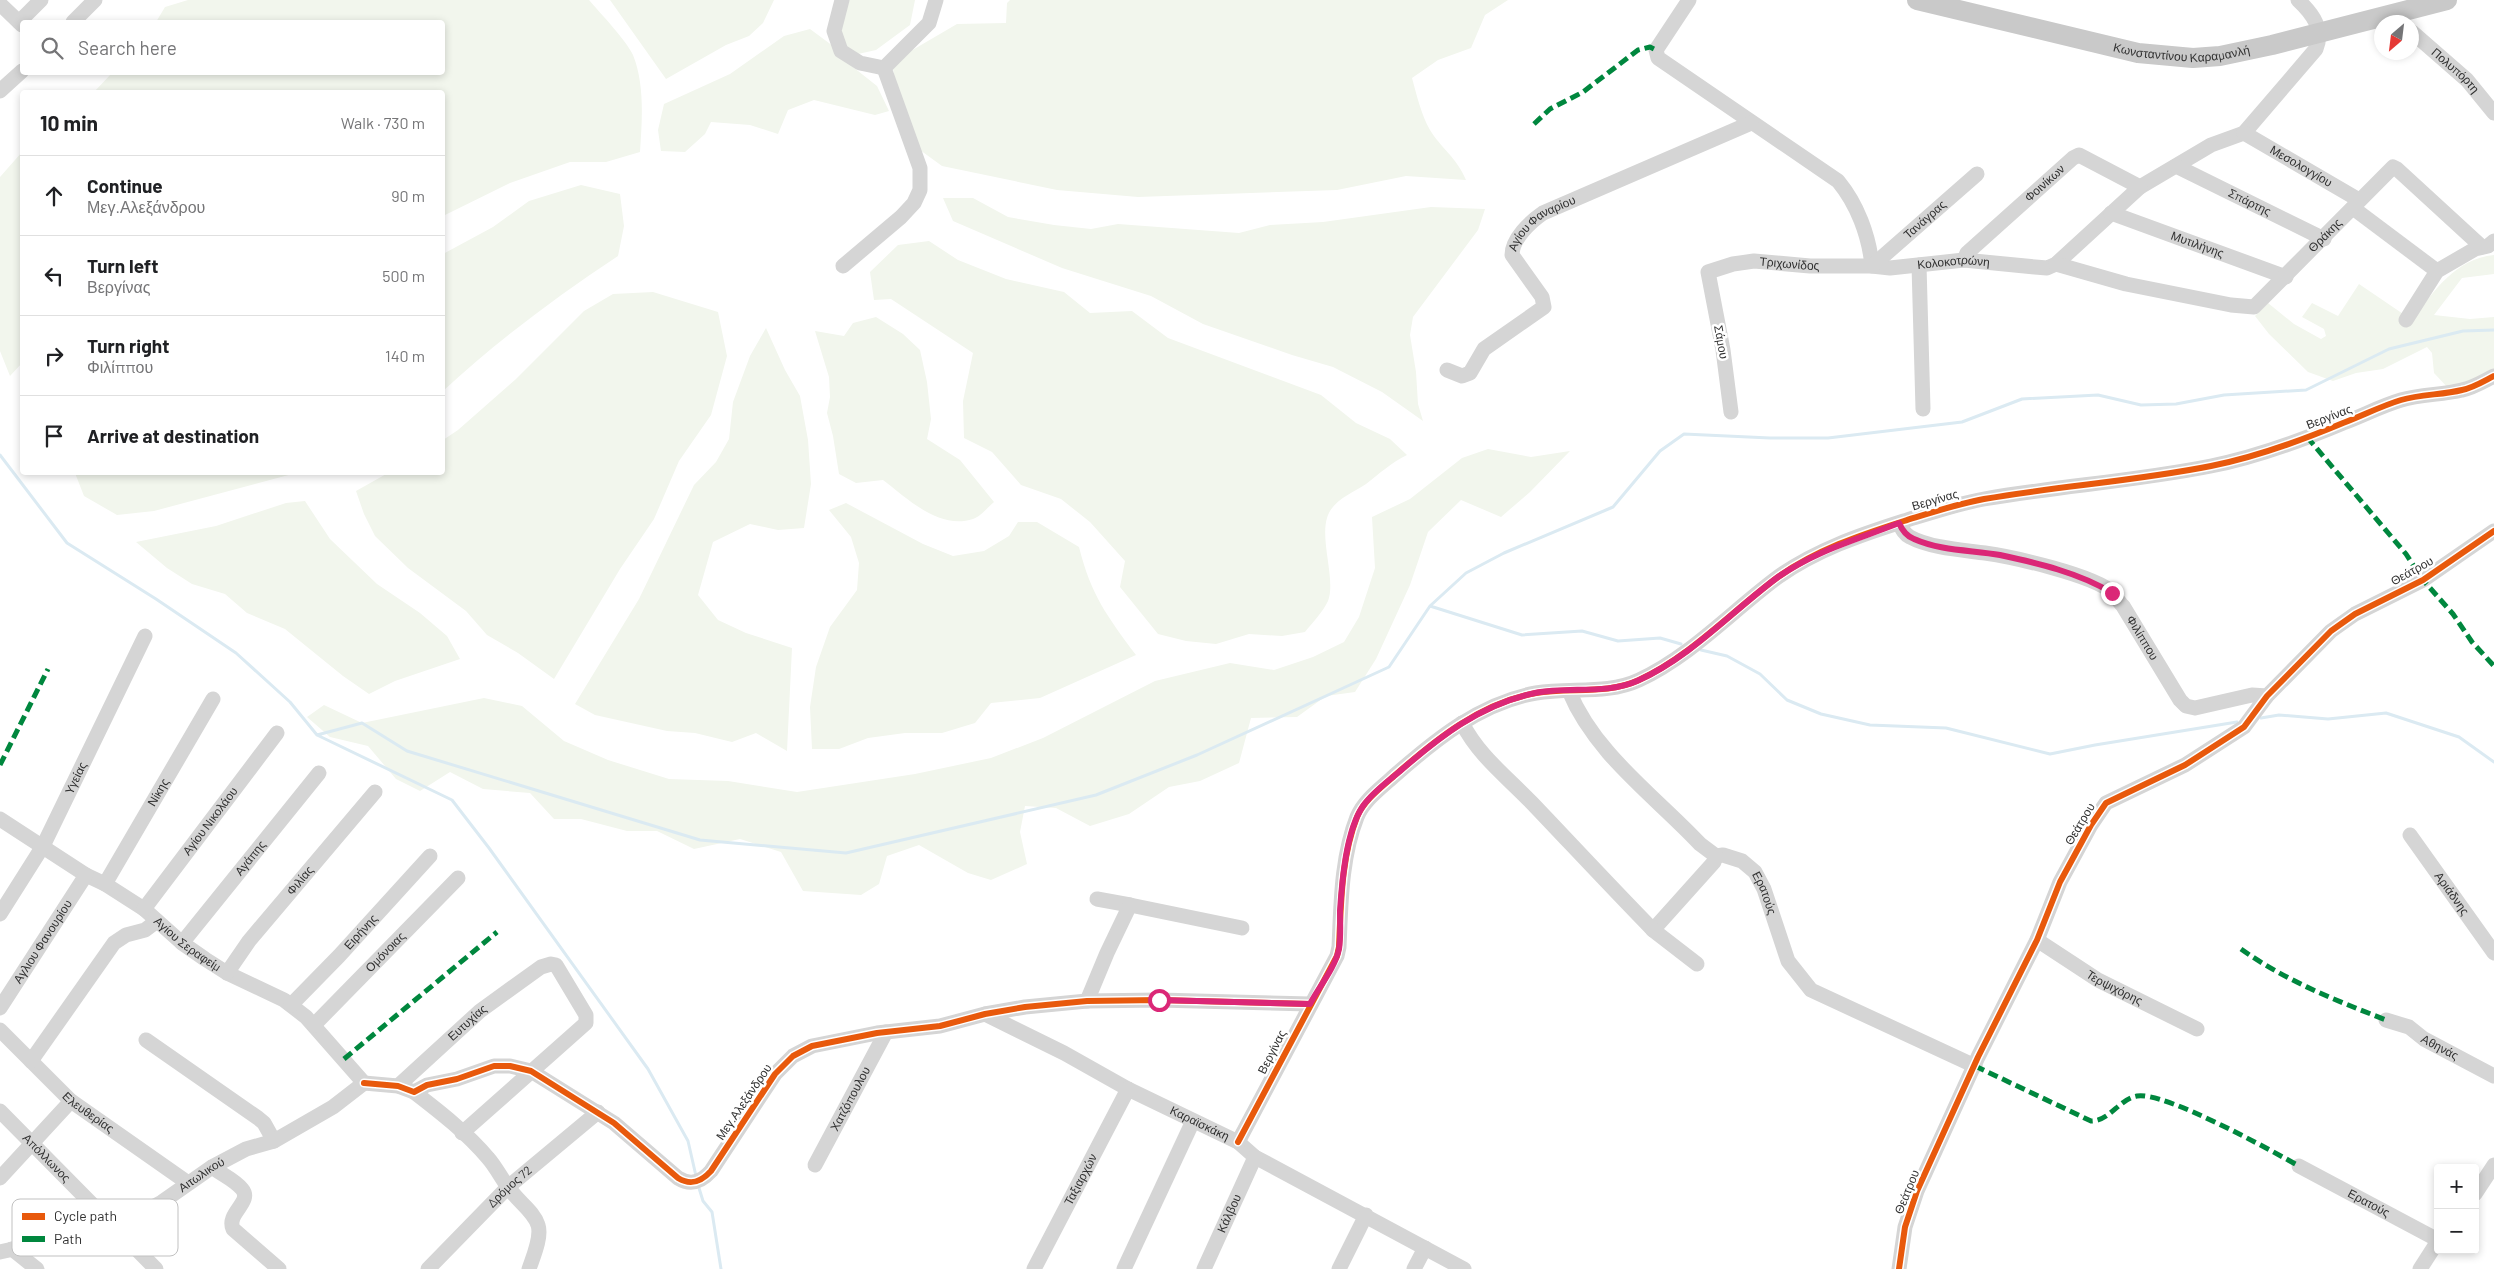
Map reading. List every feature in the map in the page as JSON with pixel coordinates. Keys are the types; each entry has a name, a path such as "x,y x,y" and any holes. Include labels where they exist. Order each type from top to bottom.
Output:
{"main road":[{"name":"Κωνσταντίνου Καραμανλή","path":"1917,0 1956,5 2138,53 2169,57 2220,56 2374,23"},
{"name":"Κωνσταντίνου Καραμανλή","path":"2408,15 2446,0"}],"street":[{"path":"24,20 41,0"},
{"path":"75,20 95,0"},
{"path":"842,0 834,32 841,51 860,63 884,68"},
{"path":"884,68 929,22 936,0"},
{"path":"1689,0 1655,54 1751,123 1838,181 1848,194 1858,213 1871,249 1872,266"},
{"path":"2056,264 2140,187 2211,145 2244,133 2311,58 2318,45 2320,34 2310,12 2298,0"},
{"path":"2,10 20,23"},
{"name":"Πολυπόρτη","path":"2419,38 2467,80 2494,113"},
{"path":"843,266 901,217 914,203 920,190 920,168 884,68"},
{"path":"0,91 20,73"},
{"name":"Αγίου Φαναρίου","path":"1447,370 1462,376 1470,373 1484,349 1544,307 1542,297 1512,255 1514,244 1533,220 1543,213 1751,123"},
{"name":"Μεσολογγίου","path":"2244,133 2356,204 2437,271"},
{"name":"Φοινίκων","path":"1964,260 1967,253 2073,158 2079,155 2140,187"},
{"name":"Σπάρτης","path":"2176,166 2324,239"},
{"name":"Θράκης","path":"2056,264 2126,284 2230,305 2254,307 2324,239 2393,167 2397,168 2488,244"},
{"name":"Τανάγρας","path":"1872,266 1977,174"},
{"name":"Μυτιλήνης","path":"2111,213 2286,277"},
{"path":"2406,320 2437,271 2488,244"},
{"name":"Κολοκοτρώνη","path":"1872,266 1890,268 1964,260 2047,268 2056,264"},
{"name":"Τριχωνίδος","path":"1708,272 1733,264 1754,261 1810,266 1872,266"},
{"path":"1918,265 1923,410"},
{"name":"Σάμου","path":"1708,272 1723,350 1731,412"},
{"name":"Βεργίνας","path":"1238,1142 1339,947 1343,881 1350,840 1358,815 1364,805 1386,784 1423,751 1462,722 1495,705 1535,693 1621,686 1638,681 1673,661 1777,578 1803,561 1838,544 1899,523 1986,498 2182,471 2238,460 2284,446 2396,402 2466,390 2494,376"},
{"name":"Φιλίππου","path":"1899,523 1906,534 1917,540 2026,562 2080,577 2112,593 2180,700 2186,706 2195,708 2252,695 2267,696"},
{"name":"Θεάτρου","path":"1899,1269 1905,1227 1917,1191 1975,1066 2037,940 2060,882 2091,824 2106,803 2185,765 2244,728 2267,696 2330,631 2355,614 2423,580 2494,531"},
{"name":"Υγείας","path":"0,914 43,846 145,636"},
{"name":"Ερατούς","path":"1569,691 1576,709 1602,745 1700,844 1716,856 1723,855 1742,861 1755,872 1764,888 1788,961 1810,990 1975,1066"},
{"name":"Νίκης","path":"105,884 213,699"},
{"path":"1462,722 1478,749 1492,766 1530,801 1627,906 1653,930 1698,964"},
{"name":"Αγίου Νικολάου","path":"144,908 277,733"},
{"name":"Αγάπης","path":"182,943 319,772"},
{"name":"Φιλίας","path":"227,973 249,941 375,792"},
{"name":"Αγίου Σεραφείμ","path":"0,819 86,876 105,884 144,908 182,943 227,973 291,1005 314,1025 364,1082"},
{"name":"Αριάδνης","path":"2410,835 2494,953"},
{"name":"Ειρήνης","path":"291,1005 339,956 430,856"},
{"path":"1653,930 1714,862 1716,856"},
{"name":"Αγλιου Φανουρίου","path":"0,1008 86,876"},
{"name":"Ομόνοιας","path":"314,1025 458,878"},
{"path":"1096,899 1242,928"},
{"path":"1087,1001 1130,905"},
{"path":"31,1061 114,943 126,935 145,930 157,921"},
{"name":"Τερψιχόρης","path":"2037,940 2098,980 2197,1029"},
{"name":"Ευτυχίας","path":"398,1086 480,1011 541,967 551,964 558,968 586,1015 587,1020 585,1025 531,1071"},
{"name":"Μεγ.Αλεξάνδρου","path":"414,1092 427,1084 457,1079 494,1066 510,1066 531,1071 614,1123 678,1178 688,1183 698,1182 711,1170 769,1082 793,1056 812,1046 836,1039 940,1026 1024,1006 1087,1001 1159,1000 1310,1004"},
{"name":"Καραϊσκάκη","path":"985,1014 1064,1053 1128,1089 1238,1142 1256,1157 1464,1269"},
{"name":"Αθηνάς","path":"2386,1020 2409,1027 2424,1039 2494,1076"},
{"name":"Ελευθερίας","path":"0,1030 71,1101 188,1183"},
{"name":"Χατζόπουλου","path":"815,1165 886,1032"},
{"path":"146,1040 258,1118 264,1123 274,1140"},
{"path":"462,1132 531,1071"},
{"path":"364,1082 398,1086 414,1092 462,1132 488,1157 508,1187 533,1215 539,1225 536,1247 529,1269"},
{"name":"Αιτωλικού","path":"166,1199 212,1167 246,1149 274,1140 334,1107 364,1082"},
{"name":"Ταξιαρχών","path":"1034,1269 1128,1089"},
{"path":"0,1178 71,1101"},
{"name":"Απόλλωνος","path":"0,1111 87,1199"},
{"name":"Δρόμος 72","path":"428,1269 508,1187 598,1112"},
{"path":"1124,1269 1193,1121"},
{"name":"Κάλβου","path":"1204,1269 1256,1157"},
{"path":"2479,1188 2494,1165"},
{"name":"Ερατούς","path":"2299,1166 2434,1238"},
{"path":"212,1167 240,1186 244,1192 244,1200 232,1218 233,1228 279,1269"},
{"path":"1339,1269 1366,1215"},
{"path":"2420,1269 2434,1246"},
{"path":"1414,1269 1425,1248"},
{"path":"15,1256 37,1269"},
{"name":"Απόλλωνος","path":"143,1256 156,1269"}],"shaded area":[{"path":"188,0 589,0 619,35 633,55 641,91 640,152 606,162 570,162 510,183 445,215 445,90 96,90 110,75 445,75 445,20 157,20 165,7"},
{"path":"610,0 774,0 763,23 749,36 726,45 666,79"},
{"path":"848,0 915,0 910,25 876,50 858,54 838,45"},
{"path":"1010,0 1508,0 1485,15 1471,48 1438,60 1412,78 1430,130 1454,159 1466,180 1406,176 1337,190 1138,197 1057,190 942,166 920,150 895,82 892,62 957,24 1006,23 1007,3"},
{"path":"810,29 833,46 853,67 877,86 889,111 875,115 814,100 788,110 778,134 750,125 711,122 705,134 685,152 661,151 658,130 664,104 730,74 784,36"},
{"path":"20,154 20,365 10,376 0,351 0,177"},
{"path":"581,185 620,194 624,226 618,256 528,320 445,389 445,253 493,227 529,201"},
{"path":"943,198 973,198 1008,217 1054,225 1091,229 1118,224 1239,233 1270,225 1323,222 1431,207 1485,209 1478,230 1413,317 1410,335 1416,372 1418,404 1423,421 1382,392 1333,367 1203,324 1151,296 1062,268 953,221"},
{"path":"929,241 958,260 1006,279 1064,292 1090,313 1132,311 1168,338 1321,395 1356,423 1390,439 1407,455 1333,506 1325,527 1330,593 1323,609 1305,632 1282,636 1249,634 1216,644 1186,641 1158,634 1120,587 1125,561 1090,522 1061,499 1021,485 992,452 964,438 963,401 973,353 891,299 874,300 870,272 898,245"},
{"path":"2494,255 2494,274 2462,278 2434,315 2470,319 2494,317 2494,374 2449,389 2434,373 2432,353 2427,347 2383,369 2356,373 2333,381 2308,372 2269,334 2255,316 2268,303 2294,324 2321,339 2326,336 2324,329 2302,317 2312,303 2338,316 2359,284 2412,320 2437,288 2457,270 2480,258"},
{"path":"653,292 718,312 727,356 711,415 679,461 654,519 620,569 554,679 518,653 487,635 466,611 408,568 375,536 364,514 356,491 384,475 445,475 445,439 458,430 516,379 584,311 613,294"},
{"path":"876,317 903,334 920,350 927,382 931,419 927,439 960,460 994,502 976,518 960,521 936,517 913,504 883,480 856,483 839,474 827,413 830,397 829,377 815,331 844,336 853,323"},
{"path":"766,328 785,370 800,396 808,440 811,484 804,528 778,530 750,524 713,542 698,595 718,620 746,633 792,648 787,751 756,733 732,742 695,733 667,731 595,715 575,704 639,599 694,485 716,462 729,439 733,402 750,356"},
{"path":"1488,449 1531,457 1570,451 1530,492 1501,517 1461,500 1428,532 1410,585 1376,659 1355,692 1326,696 1297,717 1251,718 1239,763 1200,781 1169,787 1129,814 1090,826 1056,808 1025,806 1020,832 1027,864 991,880 968,873 919,845 887,856 879,884 861,895 803,891 781,852 740,839 694,849 657,831 627,831 581,819 554,819 530,793 483,789 450,772 420,791 396,779 368,746 330,737 307,717 324,705 362,723 484,698 522,706 564,741 608,760 669,779 728,781 797,792 915,774 991,758 1043,738 1155,681 1230,663 1274,670 1313,657 1344,642 1359,617 1375,568 1372,517 1410,499 1462,458"},
{"path":"76,475 289,475 154,511 117,515 84,496"},
{"path":"305,501 330,539 377,584 420,613 447,636 460,659 395,681 369,694 343,676 285,629 247,613 225,594 192,584 167,568 136,542 216,526 286,503"},
{"path":"846,503 923,544 953,556 984,551 1009,536 1018,522 1037,522 1079,547 1089,579 1101,604 1136,655 1040,698 991,703 975,723 942,733 905,733 868,738 839,749 812,749 810,707 816,667 830,627 857,590 859,563 851,537 829,510"}],"waterway":[{"path":"317,735 362,723 407,751 700,840 846,853 1096,795 1197,755 1389,667 1430,606 1466,573 1504,553 1613,507 1660,451 1684,434 1770,438 1828,438 1962,422 2022,399 2098,395 2141,405 2176,404 2224,395 2306,390 2389,349 2463,331 2494,330"},
{"path":"0,455 67,543 156,599 236,653 290,702 317,735 452,800 489,848 648,1069 688,1141 696,1176"},
{"path":"1430,606 1522,635 1582,631 1618,641 1660,638 1681,644"},
{"path":"1701,650 1727,656 1760,674 1787,700 1821,714 1870,725 1946,728 2050,754 2237,722"},
{"path":"2261,718 2279,715 2328,719 2386,713 2459,737 2494,762"},
{"path":"699,1188 703,1201 712,1212 721,1269"}],"marked path":[{"path":"1534,124 1550,109 1583,92 1638,50 1650,47 1656,50"},
{"path":"2307,437 2406,554 2423,580 2453,614 2472,642 2494,666"},
{"path":"0,765 48,669"},
{"path":"344,1059 497,932"},
{"path":"2241,949 2293,980 2386,1020"},
{"path":"1975,1066 2091,1121 2104,1118 2131,1098 2137,1096 2151,1097 2193,1112 2299,1166"}],"cycle path":[{"path":"1238,1142 1337,956 1345,865 1352,833 1360,811 1373,795 1426,749 1477,714 1496,705 1536,693 1614,688 1639,680 1676,659 1694,646 1761,590 1793,567 1839,544 1888,526 1964,503 1984,499 2154,476 2228,462 2294,442 2401,400 2466,389 2494,376"},
{"path":"1899,1269 1905,1227 1917,1191 1978,1057 2037,940 2060,882 2091,825 2106,803 2185,765 2244,727 2267,696 2331,631 2355,614 2423,580 2494,531"},
{"path":"364,1083 398,1086 414,1092 427,1085 457,1079 494,1066 510,1066 531,1071 614,1123 678,1178 687,1182 696,1182 711,1171 775,1074 793,1056 812,1046 877,1033 940,1026 985,1014 1025,1007 1087,1001 1159,1000 1310,1004"}],"route":[{"path":"1159,1000 1310,1004 1337,956 1343,881 1350,840 1358,815 1364,805 1423,751 1462,722 1495,705 1535,693 1603,689 1638,681 1673,661 1777,578 1803,561 1838,544 1899,523 1906,534 1917,540 1952,549 2000,555 2080,577 2112,593"}]}
